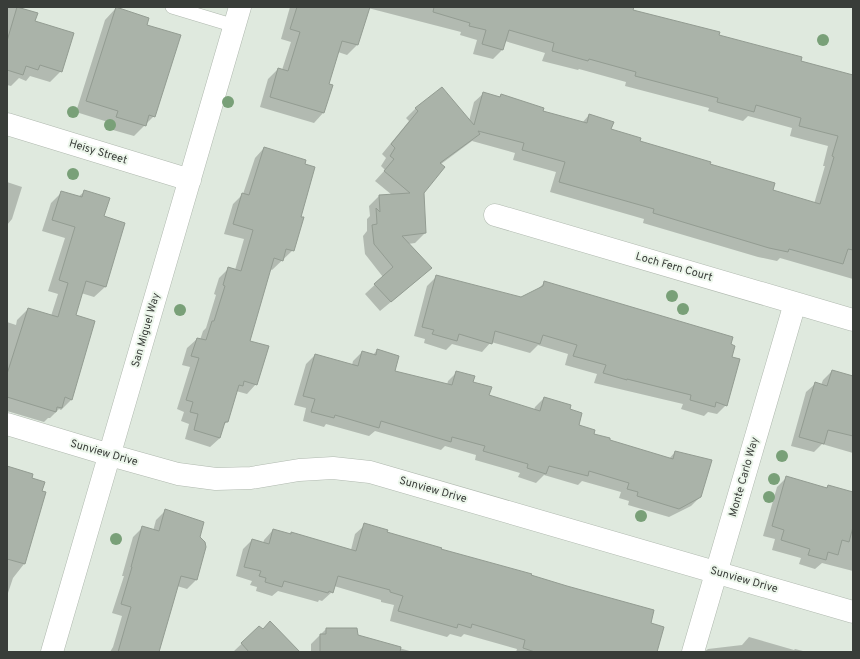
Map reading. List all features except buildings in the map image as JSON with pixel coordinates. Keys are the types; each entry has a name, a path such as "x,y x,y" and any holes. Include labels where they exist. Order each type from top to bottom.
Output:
{"street":[{"name":"San Miguel Way","path":"52,652 238,16"},
{"name":"Heisy Street","path":"7,124 190,180"},
{"name":"Loch Fern Court","path":"495,215 853,320"},
{"name":"Monte Carlo Way","path":"693,652 795,303"},
{"name":"Sunview Drive","path":"7,424 178,474 216,479 250,478 299,470 333,468 370,472 853,612"}],"lane":[{"path":"172,7 238,16"}]}
